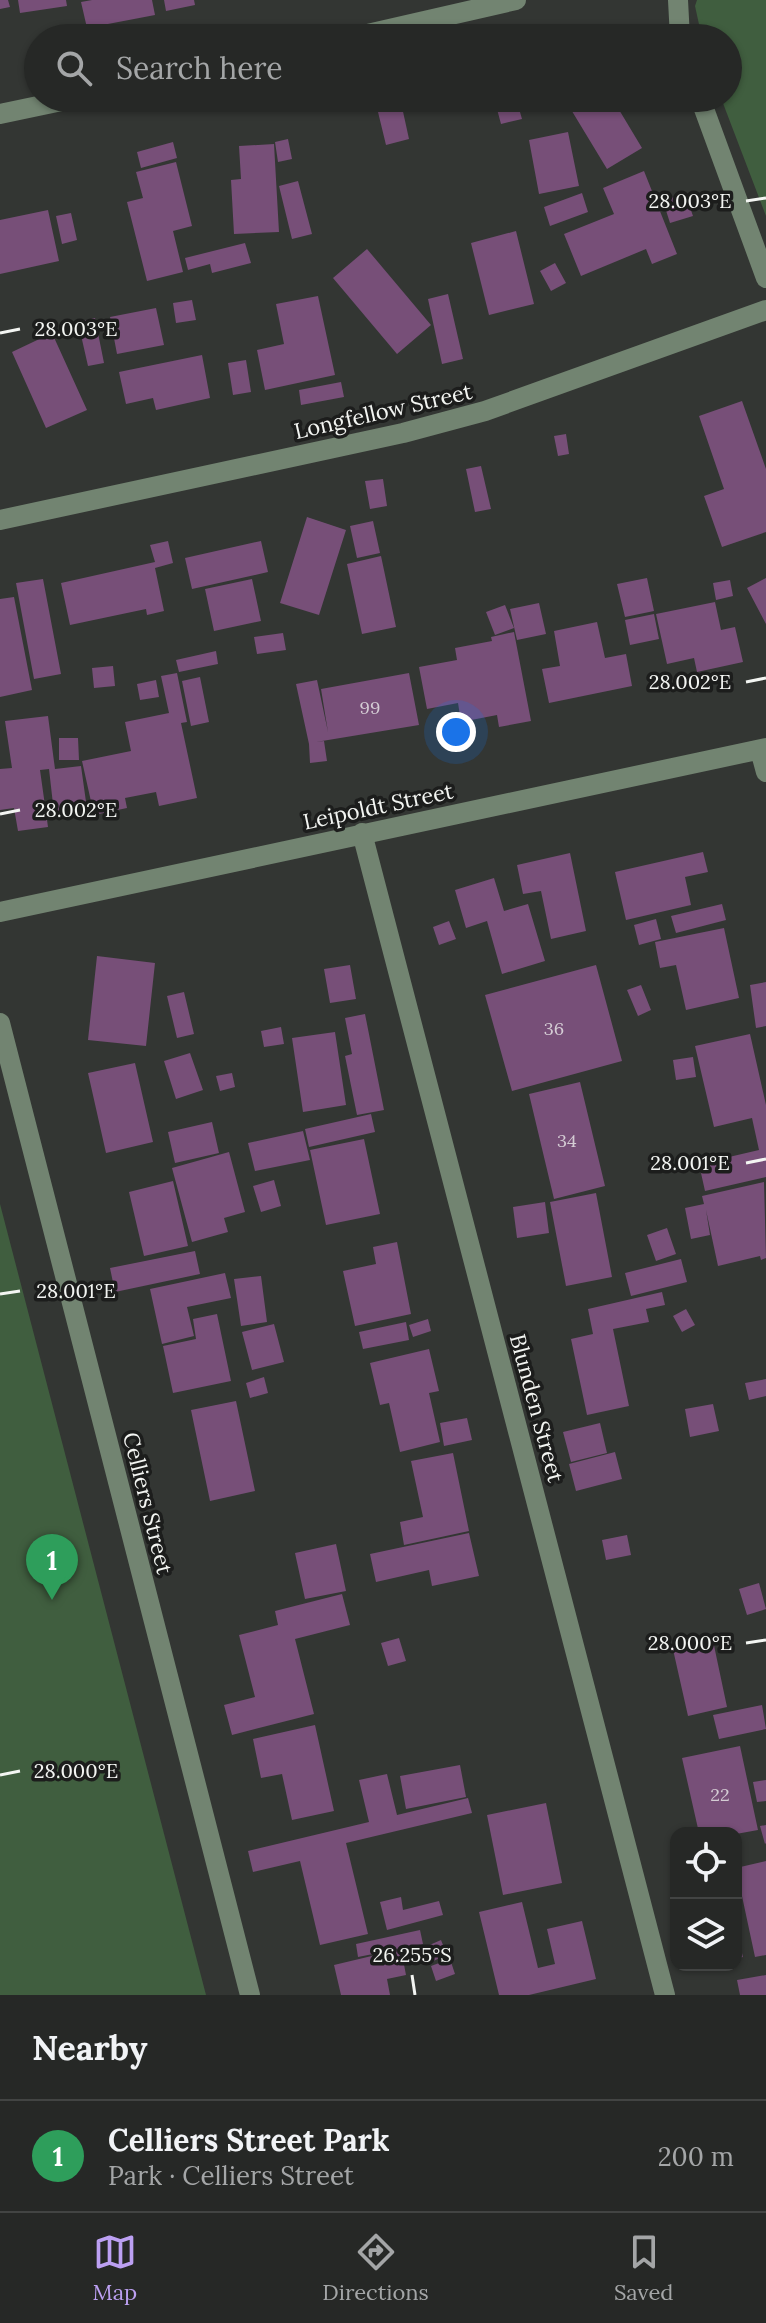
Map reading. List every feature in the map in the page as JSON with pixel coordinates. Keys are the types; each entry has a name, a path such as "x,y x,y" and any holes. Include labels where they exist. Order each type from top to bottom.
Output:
{"street":[{"path":"411,24 516,0"},
{"path":"678,0 679,24"},
{"path":"0,114 24,109"},
{"path":"705,112 766,278"},
{"name":"Longfellow Street","path":"0,520 403,433 471,415 766,310"},
{"path":"763,749 766,772"},
{"name":"Leipoldt Street","path":"0,912 763,749"},
{"name":"Blunden Street","path":"362,833 665,1995"},
{"name":"Celliers Street","path":"0,1023 250,1995"}],"green space":[{"path":"697,0 766,0 766,216 726,112 742,112 742,24 699,24 695,6"},
{"path":"0,1204 206,1995 0,1995"}],"building":[{"path":"0,0 8,0 10,7 0,9"},
{"path":"18,0 66,0 67,6 20,13"},
{"path":"152,0 155,15 108,24 86,24 81,2"},
{"path":"164,0 194,0 195,5 166,11"},
{"path":"378,112 403,112 409,139 386,145"},
{"path":"498,112 520,112 522,119 501,124"},
{"path":"572,112 620,112 642,148 607,169"},
{"path":"568,132 579,186 539,194 529,140"},
{"path":"288,139 292,159 278,162 275,142"},
{"path":"173,142 177,158 141,168 137,152"},
{"path":"274,144 279,232 234,234 231,180 241,179 239,146"},
{"path":"176,162 192,226 173,231 183,272 147,281 127,202 143,198 136,172"},
{"path":"644,171 677,254 652,264 646,249 581,276 564,234 614,214 603,188"},
{"path":"298,181 312,234 292,239 279,186"},
{"path":"582,193 588,212 550,226 544,207"},
{"path":"685,193 693,216 670,223 663,201"},
{"path":"48,210 59,261 0,274 0,220"},
{"path":"71,213 77,240 62,244 56,216"},
{"path":"516,231 534,304 489,315 471,243"},
{"path":"245,243 251,263 212,273 210,264 188,270 185,258"},
{"path":"367,249 431,325 397,354 333,278"},
{"path":"555,263 566,283 551,291 540,271"},
{"path":"448,294 463,359 442,364 428,299"},
{"path":"318,296 335,375 265,390 257,350 284,344 276,304"},
{"path":"192,300 196,320 176,323 173,303"},
{"path":"156,308 164,345 117,354 110,317"},
{"path":"95,318 104,363 88,366 78,322"},
{"path":"52,333 87,410 46,428 12,352"},
{"path":"202,355 210,398 156,410 153,398 126,404 119,372"},
{"path":"246,360 251,392 233,395 228,363"},
{"path":"341,382 344,397 301,405 299,390"},
{"path":"742,401 766,469 766,532 722,547 704,496 724,489 699,416"},
{"path":"566,434 569,454 558,456 554,436"},
{"path":"481,466 491,509 475,512 466,469"},
{"path":"383,479 387,506 370,509 365,481"},
{"path":"307,517 346,530 319,615 280,603"},
{"path":"373,521 380,553 357,558 350,526"},
{"path":"168,541 173,563 155,568 164,611 147,615 146,609 70,625 61,583 155,562 150,545"},
{"path":"261,541 268,572 192,589 185,558"},
{"path":"381,556 396,627 362,634 347,564"},
{"path":"647,578 654,611 625,617 617,584"},
{"path":"766,578 766,624 747,588"},
{"path":"43,579 61,674 34,679 16,583"},
{"path":"252,579 261,621 214,631 205,589"},
{"path":"730,580 733,596 716,600 713,583"},
{"path":"14,597 32,690 0,697 0,599"},
{"path":"715,602 721,630 735,627 743,662 697,672 694,658 667,664 656,614"},
{"path":"539,603 546,634 517,640 510,609"},
{"path":"505,605 514,628 495,635 486,612"},
{"path":"654,614 659,639 630,645 625,620"},
{"path":"597,622 605,658 626,654 632,686 549,703 542,669 560,666 554,631"},
{"path":"514,632 531,721 499,727 497,715 461,722 458,703 427,709 419,667 457,660 455,648 492,641 491,637"},
{"path":"283,633 286,650 257,654 254,637"},
{"path":"216,651 218,664 179,672 176,660"},
{"path":"113,666 115,686 94,688 92,668"},
{"path":"177,673 187,722 181,723 197,798 159,806 156,792 125,798 127,808 94,815 82,761 131,751 125,722 169,713 161,676"},
{"path":"409,673 419,725 316,742 324,741 327,761 310,763 296,684 317,680 328,732 321,689"},
{"path":"200,677 209,722 191,726 182,681"},
{"path":"156,680 159,697 140,700 137,684"},
{"path":"48,716 55,769 81,766 87,809 54,813 49,769 40,770 48,827 18,831 14,808 0,810 0,769 12,768 5,721"},
{"path":"59,738 78,738 79,760 59,760"},
{"path":"703,852 708,872 685,877 691,905 626,920 615,872"},
{"path":"570,853 586,931 551,939 541,891 523,894 517,865"},
{"path":"494,878 504,911 528,904 545,961 502,974 487,921 466,928 455,890"},
{"path":"722,904 726,920 676,933 671,916"},
{"path":"656,919 661,939 639,945 634,925"},
{"path":"449,921 456,939 439,945 433,927"},
{"path":"724,928 739,998 686,1010 676,965 660,968 655,942"},
{"path":"97,956 155,963 146,1046 88,1040"},
{"path":"350,965 356,999 330,1003 324,969"},
{"path":"596,965 622,1061 512,1091 485,995"},
{"path":"766,982 766,1026 756,1028 750,985"},
{"path":"641,985 651,1010 638,1016 627,990"},
{"path":"184,992 194,1034 177,1038 167,996"},
{"path":"365,1014 384,1110 357,1115 345,1056 352,1054 345,1018"},
{"path":"281,1027 284,1044 264,1047 261,1031"},
{"path":"335,1032 346,1105 303,1112 292,1038"},
{"path":"750,1034 766,1105 766,1177 705,1191 699,1164 759,1150 752,1118 714,1127 695,1046"},
{"path":"190,1053 203,1090 176,1099 164,1061"},
{"path":"693,1057 696,1077 676,1080 673,1060"},
{"path":"135,1063 153,1142 106,1153 88,1073"},
{"path":"232,1073 235,1087 220,1091 216,1076"},
{"path":"580,1082 605,1186 554,1199 529,1094"},
{"path":"371,1114 375,1132 309,1147 305,1129"},
{"path":"212,1122 219,1153 175,1163 168,1132"},
{"path":"303,1131 310,1160 255,1171 248,1143"},
{"path":"364,1139 380,1214 326,1225 310,1150"},
{"path":"229,1152 245,1212 224,1218 228,1232 192,1242 172,1168"},
{"path":"274,1180 281,1206 261,1212 253,1186"},
{"path":"173,1181 188,1246 144,1256 129,1192"},
{"path":"764,1182 766,1258 761,1260 760,1256 718,1266 706,1210 710,1235 691,1239 685,1208 704,1204 702,1196"},
{"path":"596,1193 612,1277 566,1286 550,1202"},
{"path":"545,1202 549,1233 517,1238 513,1207"},
{"path":"667,1228 676,1254 656,1261 647,1235"},
{"path":"397,1242 411,1314 355,1326 343,1271 376,1264 373,1247"},
{"path":"195,1251 200,1274 115,1292 110,1268"},
{"path":"681,1259 687,1282 631,1296 625,1273"},
{"path":"225,1273 231,1298 187,1307 194,1336 162,1344 150,1289"},
{"path":"261,1276 267,1322 241,1326 234,1279"},
{"path":"662,1292 665,1305 646,1309 649,1322 613,1329 629,1406 587,1415 571,1339 593,1334 588,1309"},
{"path":"686,1309 695,1325 682,1332 673,1316"},
{"path":"217,1314 231,1381 173,1393 163,1346 196,1339 193,1319"},
{"path":"428,1319 431,1331 413,1337 409,1325"},
{"path":"406,1322 409,1340 363,1349 359,1332"},
{"path":"274,1324 284,1362 252,1370 242,1332"},
{"path":"429,1349 439,1391 429,1393 440,1442 400,1452 389,1403 380,1405 370,1363"},
{"path":"264,1377 268,1393 250,1398 246,1383"},
{"path":"766,1379 766,1396 749,1400 745,1383"},
{"path":"236,1401 255,1491 210,1501 191,1410"},
{"path":"713,1404 719,1431 690,1437 685,1409"},
{"path":"467,1418 472,1440 444,1446 440,1423"},
{"path":"600,1423 607,1453 571,1462 563,1432"},
{"path":"615,1452 622,1479 576,1491 569,1464"},
{"path":"453,1453 469,1531 404,1545 400,1522 423,1517 411,1461"},
{"path":"469,1533 479,1576 432,1586 429,1570 376,1582 370,1554"},
{"path":"627,1535 631,1555 606,1560 602,1540"},
{"path":"336,1544 346,1591 305,1599 295,1553"},
{"path":"759,1583 766,1609 747,1615 739,1589"},
{"path":"342,1594 350,1625 295,1639 314,1714 232,1735 224,1705 255,1697 239,1635 278,1625 275,1611"},
{"path":"712,1636 727,1707 688,1716 672,1645"},
{"path":"399,1638 406,1661 388,1666 381,1643"},
{"path":"762,1705 766,1729 719,1739 713,1715"},
{"path":"315,1725 334,1811 292,1820 282,1774 261,1778 253,1739"},
{"path":"740,1746 758,1830 742,1833 742,1827 698,1827 682,1758"},
{"path":"460,1765 466,1797 406,1809 400,1776"},
{"path":"387,1774 397,1815 468,1798 472,1813 346,1843 368,1934 320,1945 300,1861 253,1872 248,1851 369,1822 359,1780"},
{"path":"766,1780 766,1801 757,1802 753,1782"},
{"path":"546,1803 562,1883 503,1895 487,1815"},
{"path":"766,1825 766,1843 765,1844 760,1826"},
{"path":"766,1861 766,1955 755,1957 742,1896 742,1867"},
{"path":"401,1897 403,1910 439,1901 443,1915 387,1930 380,1902"},
{"path":"522,1902 538,1968 555,1964 547,1929 582,1921 596,1979 529,1995 499,1995 479,1912"},
{"path":"420,1930 423,1944 358,1957 356,1944"},
{"path":"441,1940 447,1955 431,1962 425,1947"},
{"path":"401,1949 406,1975 387,1979 390,1995 341,1995 334,1965"},
{"path":"450,1959 455,1974 436,1981 431,1966"},
{"path":"766,1975 766,1995 740,1995 737,1980"}],"place":[{"name":"Celliers Street Park","path":"52,1600"}]}
